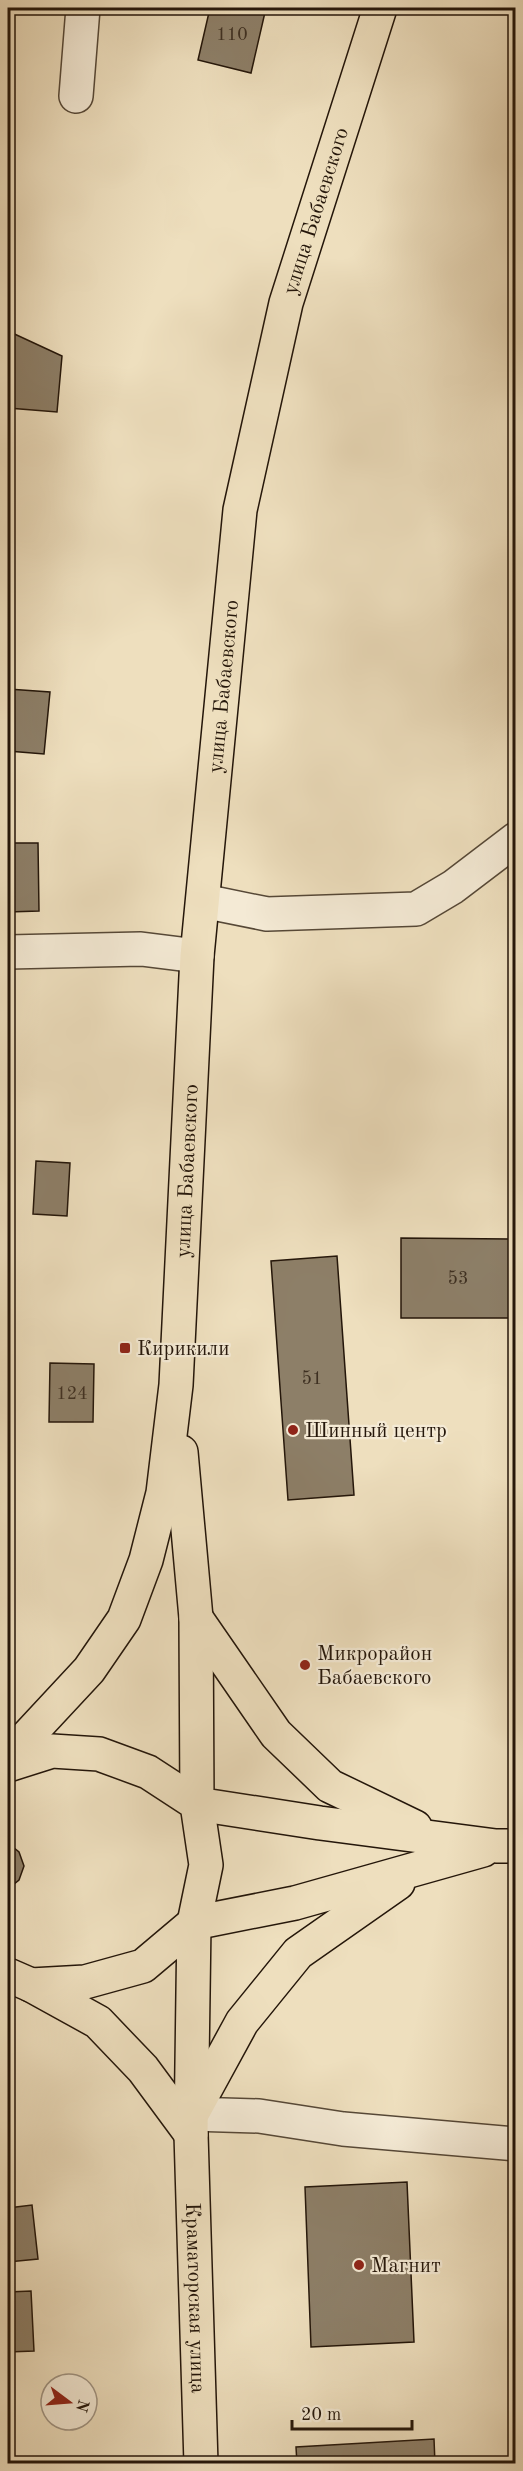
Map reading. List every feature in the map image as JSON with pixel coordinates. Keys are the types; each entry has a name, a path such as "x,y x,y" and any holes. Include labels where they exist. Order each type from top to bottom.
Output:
{"main road":[{"name":"улица Бабаевского","path":"176,1385 198,956 240,510 286,303 380,8"},
{"name":"Краматорская улица","path":"176,1385 196,1618 197,1804 206,1865 194,1923 191,2124 201,2463"},
{"path":"8,1756 89,1670 124,1619 146,1560 163,1493 176,1385"},
{"path":"196,1618 276,1734 330,1785 439,1838"},
{"path":"8,1765 52,1751 99,1754 148,1772 197,1804 506,1846"},
{"path":"19,1980 85,1982 142,1966 194,1923 295,1903 506,1846"},
{"path":"19,1980 98,2022 191,2124 242,2022 298,1953 419,1868"}],"street":[{"path":"76,96 83,8"},
{"path":"203,901 267,914 416,909 453,887 516,839"},
{"path":"8,952 141,949 198,956"},
{"path":"191,2124 259,2116 343,2129 516,2144"}],"building":[{"path":"210,8 266,8 251,73 198,60"},
{"path":"8,331 62,356 57,412 8,408"},
{"path":"8,689 50,692 44,754 8,751"},
{"path":"8,843 38,843 39,911 8,912"},
{"path":"36,1161 70,1163 67,1216 33,1214"},
{"path":"401,1238 516,1239 516,1318 401,1318"},
{"path":"337,1256 354,1495 288,1500 271,1261"},
{"path":"50,1363 94,1364 93,1422 49,1422"},
{"path":"8,1843 19,1852 24,1866 19,1880 8,1889"},
{"path":"8,2115 12,2152 8,2152"},
{"name":"Магнит","path":"407,2182 414,2342 311,2347 305,2187"},
{"path":"32,2205 38,2259 8,2262 8,2208"},
{"path":"31,2291 34,2351 8,2352 8,2292"},
{"path":"434,2439 435,2464 297,2464 296,2447"}],"place":[{"name":"Кирикили","path":"125,1348"},
{"name":"Шинный центр","path":"293,1430"},
{"name":"Микрорайон Бабаевского","path":"305,1665"},
{"name":"Магнит","path":"359,2265"}]}
